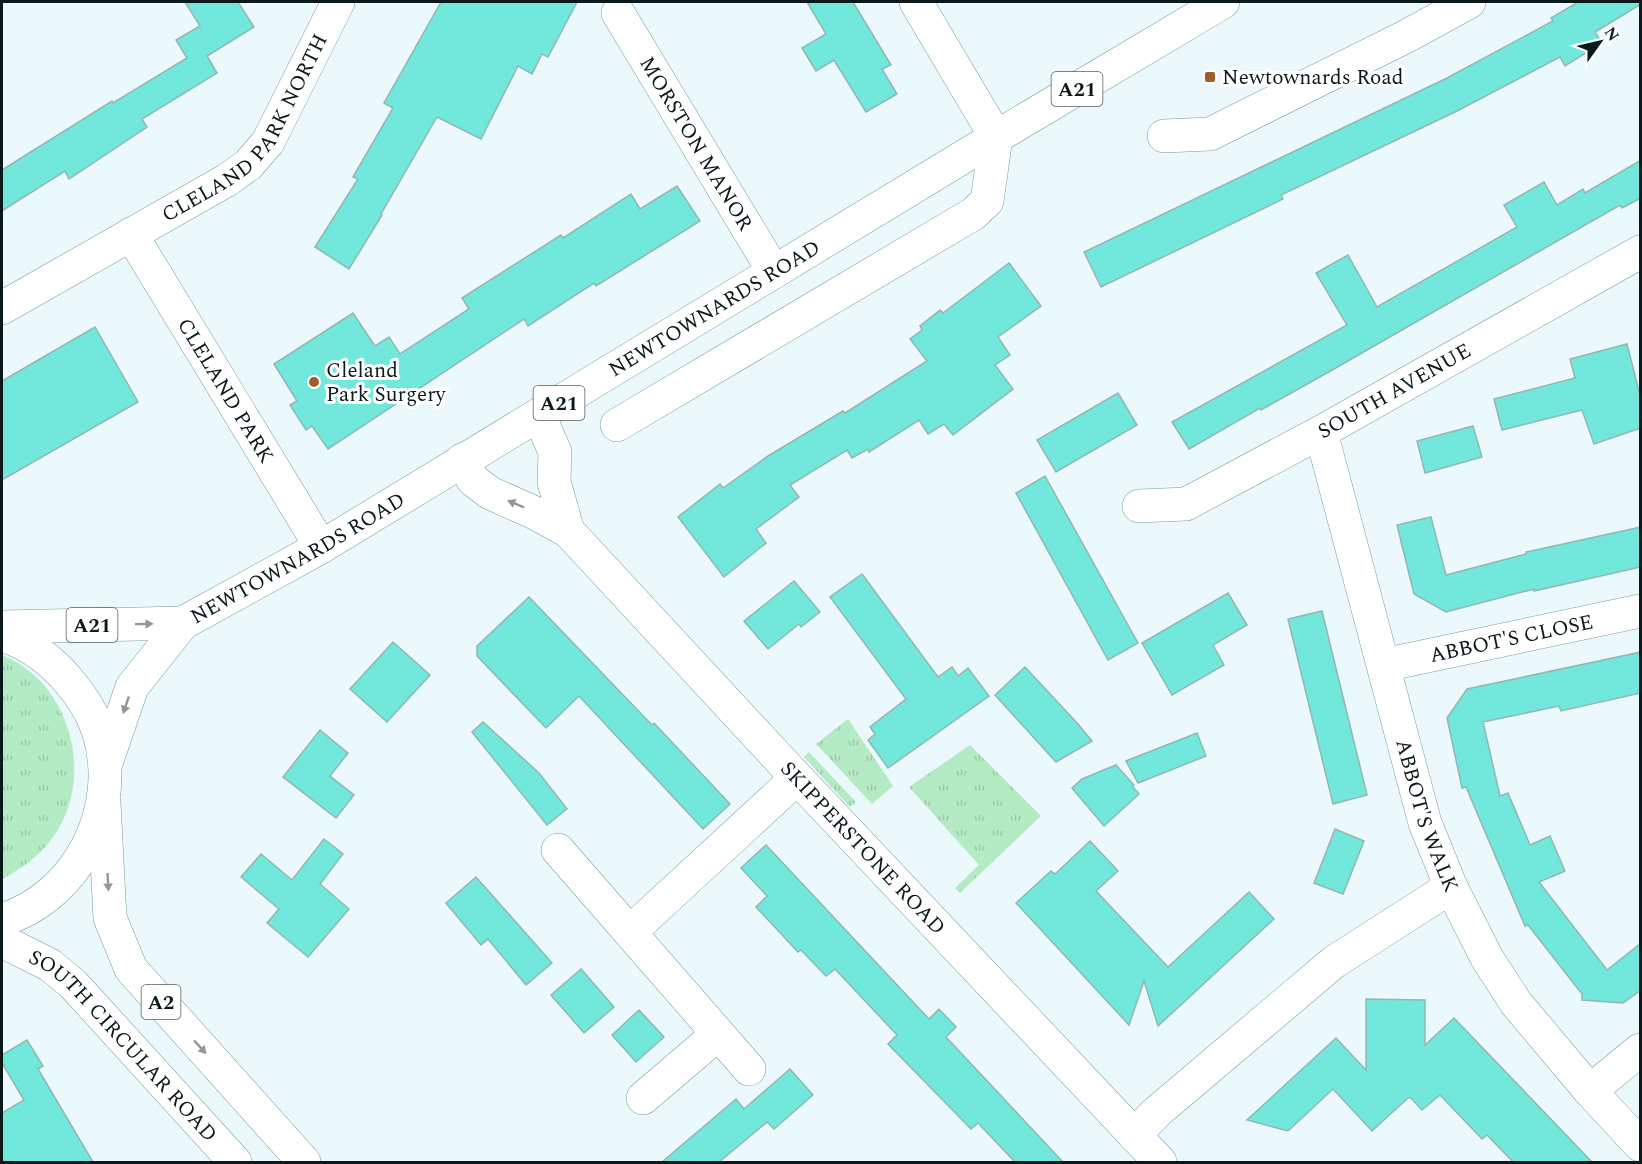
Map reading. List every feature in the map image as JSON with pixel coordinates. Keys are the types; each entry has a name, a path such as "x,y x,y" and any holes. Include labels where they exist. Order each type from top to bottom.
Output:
{"main road":[{"name":"CLELAND PARK NORTH","path":"2,308 227,180 248,165 268,142 338,2"},
{"path":"617,425 973,214 987,201 996,137 916,2"},
{"name":"NEWTOWNARDS ROAD","path":"105,766 132,687 183,623 321,547 996,137 1223,2"},
{"path":"1164,136 1210,134 1407,36 1469,2"},
{"name":"MORSTON MANOR","path":"618,14 774,272"},
{"name":"CLELAND PARK","path":"131,234 321,547"},
{"name":"SOUTH AVENUE","path":"1139,506 1186,504 1321,432 1641,252"},
{"name":"SKIPPERSTONE ROAD","path":"539,415 555,453 554,482 568,531"},
{"name":"ABBOT'S WALK","path":"1321,432 1425,822 1451,887 1487,958 1516,1003 1590,1091 1641,1145"},
{"name":"SKIPPERSTONE ROAD","path":"462,460 473,480 490,493 568,531 797,778 1160,1162"},
{"name":"ABBOT'S CLOSE","path":"1384,664 1641,611"},
{"name":"NEWTOWNARDS ROAD","path":"2,627 183,623"},
{"name":"A2","path":"2,635 18,640 54,663 82,696 98,730 105,766 104,803 110,918 131,969 304,1162"},
{"path":"630,932 797,778"},
{"name":"A2","path":"2,920 21,914 60,886 88,849 104,803"},
{"path":"558,850 749,1069"},
{"path":"1134,1135 1334,962 1451,887"},
{"name":"SOUTH CIRCULAR ROAD","path":"2,941 50,965 73,984 236,1162"},
{"path":"643,1098 718,1034"},
{"path":"1590,1091 1641,1050"}],"green space":[{"path":"2,655 26,669 46,687 60,710 70,736 74,762 73,790 65,816 51,840 29,862 2,879"},
{"path":"848,719 893,786 872,804 816,744"},
{"path":"970,745 1041,816 960,893 955,888 979,865 909,787"},
{"path":"809,752 856,802 850,807 804,757"}],"building":[{"path":"185,2 238,2 254,27 207,56 217,73 142,119 147,127 69,179 65,171 2,211 2,170 112,101 113,103 187,58 176,40 200,26"},
{"path":"441,2 577,2 548,57 542,54 532,74 518,66 481,139 437,117 349,269 315,247 358,179 353,177 393,108 384,103"},
{"path":"807,2 853,2 891,65 882,69 897,94 866,112 834,60 816,71 802,48 826,34"},
{"path":"1578,2 1641,2 1641,4 1595,32 1602,43 1565,66 1560,57 1457,111 1281,195 1283,199 1101,287 1084,252 1447,78 1553,21 1551,18"},
{"path":"1641,160 1641,198 1622,208 1620,205 1334,369 1189,449 1172,422 1347,325 1316,273 1348,255 1377,307 1517,227 1504,205 1544,182 1557,205 1583,189 1585,193"},
{"path":"677,186 700,221 596,286 594,283 528,326 524,319 328,449 312,426 306,430 290,405 297,401 274,364 353,313 375,346 389,337 400,354 469,309 462,298 561,235 563,238 631,194 640,209"},
{"path":"1009,263 1041,306 998,337 1010,355 995,365 1013,389 953,435 944,424 928,434 919,420 869,452 868,449 852,458 847,450 790,485 799,497 756,529 766,543 724,577 678,517 720,484 723,488 768,456 843,411 845,413 927,361 910,339 922,330 920,326 940,310 943,313"},
{"path":"95,327 138,402 2,480 2,381"},
{"path":"1627,344 1641,399 1641,428 1594,444 1582,410 1502,430 1494,399 1575,378 1570,359"},
{"path":"1118,393 1137,425 1056,472 1037,440"},
{"path":"1473,426 1482,457 1425,473 1417,441"},
{"path":"1045,476 1138,643 1108,660 1016,493"},
{"path":"1431,517 1446,575 1526,554 1526,552 1641,527 1641,567 1534,591 1534,589 1446,612 1414,594 1397,525"},
{"path":"862,574 938,677 952,667 958,676 968,668 989,696 888,768 868,740 875,734 870,727 906,699 830,597"},
{"path":"794,581 820,612 801,627 799,624 768,649 744,621"},
{"path":"1228,593 1247,625 1213,645 1224,665 1172,695 1142,643"},
{"path":"529,597 652,725 654,723 730,804 703,829 579,696 546,728 477,656 477,646"},
{"path":"1322,611 1367,795 1333,804 1288,619"},
{"path":"393,642 430,675 387,722 350,689"},
{"path":"1641,652 1641,693 1561,711 1559,706 1483,722 1500,796 1508,793 1530,845 1550,836 1565,871 1539,882 1607,970 1641,943 1641,990 1623,1003 1582,1000 1582,994 1528,925 1525,926 1466,787 1462,788 1447,718 1467,689"},
{"path":"1025,667 1092,741 1056,762 995,695"},
{"path":"483,722 539,773 567,809 547,825 472,732"},
{"path":"320,730 348,753 330,776 354,795 336,818 283,777"},
{"path":"1197,733 1206,756 1138,783 1126,761"},
{"path":"1116,765 1139,794 1104,826 1072,788 1082,779"},
{"path":"1335,829 1364,841 1343,894 1314,883"},
{"path":"324,839 343,854 320,884 349,909 308,957 267,923 279,909 241,877 261,854 292,880"},
{"path":"1090,841 1118,871 1096,891 1168,967 1249,892 1274,919 1158,1026 1144,981 1129,1025 1016,903 1051,871 1055,874"},
{"path":"766,845 929,1019 939,1009 956,1027 946,1037 1063,1162 1015,1162 978,1123 971,1129 888,1044 897,1035 835,969 826,976 801,950 798,952 756,907 767,896 741,868"},
{"path":"476,877 552,963 526,985 488,939 481,945 446,903"},
{"path":"581,969 614,1007 584,1033 551,995"},
{"path":"1366,999 1425,1000 1425,1045 1454,1018 1592,1162 1513,1162 1487,1135 1482,1139 1440,1095 1422,1110 1411,1098 1408,1098 1372,1131 1333,1089 1288,1131 1247,1120 1336,1038 1366,1070"},
{"path":"639,1010 664,1037 636,1062 612,1035"},
{"path":"27,1040 43,1066 38,1069 93,1162 2,1162 2,1113 24,1100 2,1063 2,1055"},
{"path":"790,1069 813,1095 774,1129 767,1122 719,1162 662,1162 736,1099 744,1109"}],"place":[{"name":"Newtownards Road","path":"1210,77"},
{"name":"Cleland Park Surgery","path":"314,382"}]}
